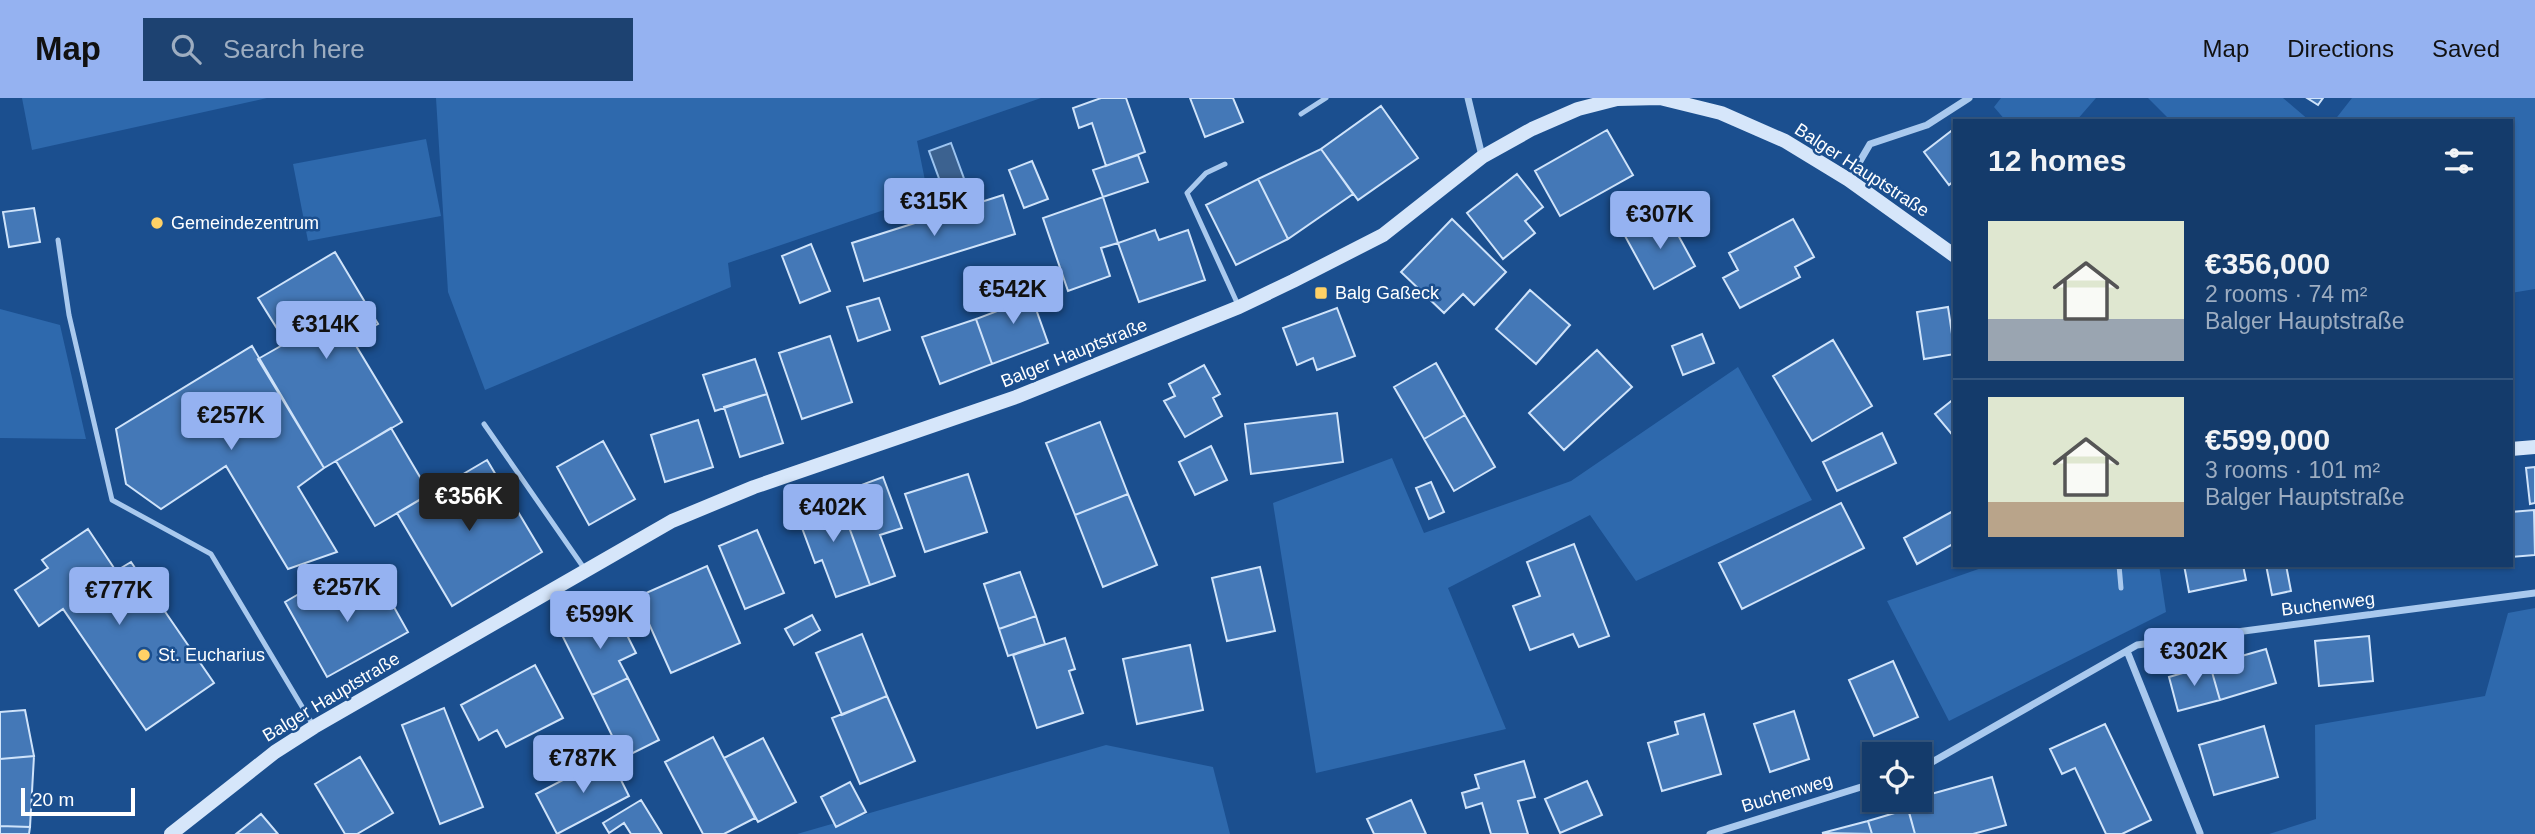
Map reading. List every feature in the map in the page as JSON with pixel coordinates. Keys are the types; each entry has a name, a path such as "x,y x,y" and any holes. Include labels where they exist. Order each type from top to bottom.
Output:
{"street":[{"path":"1468,98 1482,157"},
{"name":"Balger Hauptstraße","path":"171,834 275,752 314,727 672,521 743,492 1016,397 1239,307 1383,235 1482,157 1532,129 1578,110 1617,99 1660,98 1721,113 1785,141 1849,180 1953,255"},
{"path":"1849,180 1870,144 1927,125 1969,98"},
{"path":"2513,449 2535,447"},
{"name":"Buchenweg","path":"1932,762 2137,645 2535,593"},
{"path":"2127,650 2200,833"},
{"name":"Buchenweg","path":"1710,834 1862,787"}],"lane":[{"path":"1301,114 1326,98"},
{"path":"1224,164 1206,173 1187,193 1239,307"},
{"path":"58,240 69,315 112,500 211,554 314,727"},
{"path":"484,424 586,570"},
{"path":"2119,567 2121,587"}],"shaded area":[{"path":"22,98 267,98 32,150"},
{"path":"436,98 1041,98 917,141 928,195 728,263 731,287 485,390 448,292"},
{"path":"2001,98 2096,98 2078,119 2004,119 1994,107"},
{"path":"2148,98 2283,98 2308,119 2169,119"},
{"path":"2352,98 2535,98 2535,289 2513,293 2513,119 2336,119"},
{"path":"426,139 441,216 308,241 293,164"},
{"path":"951,143 966,184 944,192 929,151"},
{"path":"0,309 60,325 86,439 0,438"},
{"path":"1738,367 1812,500 1636,581 1590,515 1448,588 1506,729 1316,773 1273,503 1392,458 1424,533 1571,481"},
{"path":"1984,567 2159,567 2166,612 1949,721 1887,601"},
{"path":"2535,608 2535,834 2269,834 2316,819 2315,725 2485,696 2508,613"},
{"path":"1106,745 1213,767 1230,834 797,834"}],"building":[{"path":"1101,98 1126,98 1145,152 1106,166 1092,123 1079,128 1073,108"},
{"path":"1190,98 1233,98 1243,122 1205,137"},
{"path":"2307,98 2323,98 2318,105"},
{"path":"1381,106 1418,158 1358,200 1321,149"},
{"path":"1607,130 1633,175 1560,216 1535,171"},
{"path":"1953,130 1953,182 1949,185 1924,152"},
{"path":"1321,149 1353,194 1288,239 1258,179"},
{"path":"1138,155 1148,182 1103,197 1093,170"},
{"path":"1032,161 1048,199 1024,208 1009,170"},
{"path":"1517,174 1543,207 1525,221 1535,233 1503,259 1467,213"},
{"path":"1258,179 1288,239 1236,265 1206,205"},
{"path":"1003,195 1015,234 864,281 852,243"},
{"path":"1103,197 1118,243 1101,248 1110,276 1068,291 1043,218"},
{"path":"34,208 40,242 9,247 3,212"},
{"path":"1666,213 1695,266 1654,289 1625,236"},
{"path":"1452,219 1506,272 1474,305 1463,294 1444,313 1401,272"},
{"path":"1793,219 1814,257 1795,267 1800,277 1740,308 1723,278 1738,270 1729,253"},
{"path":"1155,230 1159,240 1188,230 1205,280 1139,302 1118,243"},
{"path":"811,244 830,291 800,303 782,256"},
{"path":"335,252 378,324 352,339 402,422 324,468 258,359 286,343 258,298"},
{"path":"1026,281 1048,343 992,364 976,319 1008,307 1001,290"},
{"path":"1530,290 1570,325 1536,364 1496,329"},
{"path":"879,298 890,330 858,341 847,307"},
{"path":"1948,307 1953,354 1924,359 1917,312"},
{"path":"1337,308 1355,356 1317,370 1313,358 1297,365 1283,328"},
{"path":"976,319 992,364 940,384 922,337"},
{"path":"1702,334 1714,363 1683,375 1672,346"},
{"path":"830,336 852,402 802,419 779,353"},
{"path":"1833,340 1872,406 1812,441 1773,376"},
{"path":"252,346 324,468 298,487 337,552 288,569 226,466 161,509 126,484 116,429"},
{"path":"1597,350 1632,387 1564,450 1529,413"},
{"path":"755,359 767,394 715,411 703,375"},
{"path":"1436,363 1465,415 1424,439 1394,387"},
{"path":"1204,365 1220,394 1213,398 1222,416 1185,437 1164,401 1175,396 1169,384"},
{"path":"767,394 783,443 740,457 724,407"},
{"path":"1953,400 1953,436 1935,414"},
{"path":"1337,413 1343,462 1251,474 1245,424"},
{"path":"1465,415 1495,467 1454,491 1424,439"},
{"path":"698,420 713,467 665,482 651,435"},
{"path":"1100,422 1128,494 1075,515 1046,443"},
{"path":"391,428 430,494 375,526 336,461"},
{"path":"1882,433 1896,463 1837,491 1823,462"},
{"path":"603,441 635,499 589,525 557,467"},
{"path":"1211,446 1227,480 1195,495 1179,462"},
{"path":"487,460 542,552 452,606 397,513"},
{"path":"2535,467 2535,503 2530,504 2526,468"},
{"path":"968,474 987,532 925,552 905,494"},
{"path":"883,477 902,528 880,535 895,576 870,585 837,494"},
{"path":"1431,482 1444,512 1429,519 1416,488"},
{"path":"837,494 870,585 836,597 822,560 815,563 795,509"},
{"path":"1128,494 1157,565 1103,587 1075,515"},
{"path":"1841,503 1864,548 1742,609 1719,563"},
{"path":"2534,510 2535,555 2513,557 2513,512"},
{"path":"1953,511 1953,544 1917,564 1904,538"},
{"name":"St. Eucharius","path":"88,529 116,571 131,562 214,683 146,730 63,609 39,626 15,590 48,568 42,560"},
{"path":"757,530 784,593 745,609 719,546"},
{"path":"1574,544 1609,636 1579,647 1573,634 1530,650 1513,606 1540,596 1527,562"},
{"path":"707,566 740,643 671,673 637,597"},
{"path":"1260,567 1275,631 1227,641 1212,578"},
{"path":"2184,567 2243,567 2246,580 2189,592"},
{"path":"2266,567 2286,567 2291,591 2272,595"},
{"path":"1020,572 1036,616 999,629 984,584"},
{"path":"376,575 408,632 327,677 285,602 309,588 320,606"},
{"path":"614,609 636,653 619,661 628,678 592,695 562,635"},
{"path":"812,615 820,630 794,645 785,629"},
{"path":"1036,616 1045,644 1008,656 999,629"},
{"path":"862,634 887,696 842,715 816,653"},
{"path":"2369,636 2373,681 2319,686 2315,641"},
{"path":"1065,638 1075,669 1069,671 1083,713 1037,728 1013,655"},
{"path":"1190,645 1203,710 1137,724 1123,659"},
{"path":"2266,649 2276,683 2220,700 2210,665"},
{"path":"1893,661 1918,717 1874,736 1849,680"},
{"path":"535,665 563,718 506,747 497,730 479,740 461,705"},
{"path":"2210,665 2220,700 2178,711 2169,677"},
{"path":"628,678 659,740 623,758 592,695"},
{"path":"887,696 915,761 860,784 832,718"},
{"path":"444,708 483,807 440,824 402,725"},
{"path":"25,710 34,756 0,759 0,712"},
{"path":"1794,711 1809,759 1770,772 1754,724"},
{"path":"1704,714 1721,774 1662,791 1648,743 1678,734 1675,722"},
{"path":"2105,724 2151,820 2122,834 2106,834 2075,768 2062,774 2050,749"},
{"path":"2264,726 2278,777 2214,795 2199,745"},
{"path":"713,737 755,818 724,834 703,834 665,762"},
{"path":"763,738 796,802 758,822 724,758"},
{"path":"34,756 30,827 0,826 0,759"},
{"path":"609,756 629,796 557,834 536,794"},
{"path":"360,757 393,813 357,834 345,834 315,784"},
{"path":"1524,761 1535,797 1518,801 1528,834 1491,834 1482,803 1466,808 1462,793 1479,788 1475,775"},
{"path":"1992,777 2006,825 1973,834 1915,834 1909,812 1932,812 1932,794"},
{"path":"1587,781 1602,815 1560,833 1545,799"},
{"path":"850,782 866,812 836,827 821,797"},
{"path":"641,800 662,834 631,834 624,823 609,833 603,823"},
{"path":"1411,800 1426,834 1374,834 1367,819"},
{"path":"1898,812 1909,812 1915,834 1872,834 1868,821"},
{"path":"261,814 278,834 236,834"},
{"path":"1868,821 1872,834 1822,833"},
{"path":"0,826 30,827 29,834 0,834"}],"place":[{"name":"Gemeindezentrum","path":"157,223"},
{"name":"Balg Gaßeck","path":"1321,293"},
{"name":"St. Eucharius","path":"144,655"}]}
